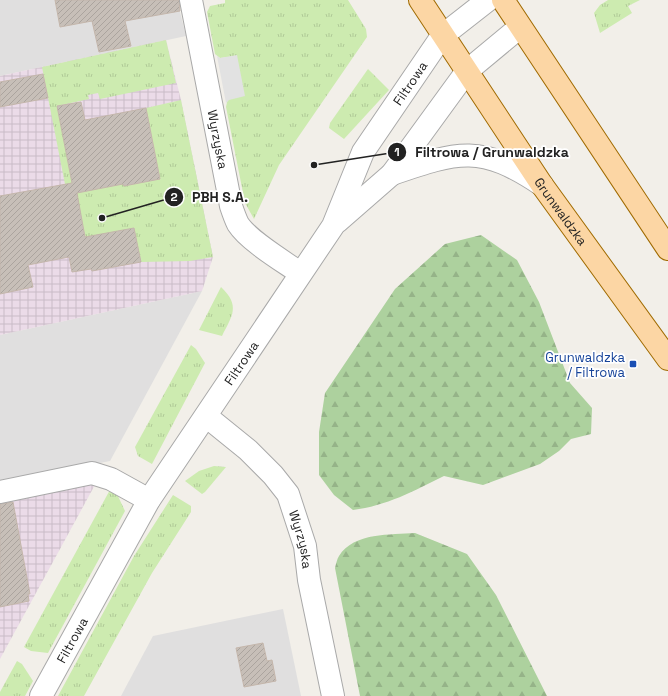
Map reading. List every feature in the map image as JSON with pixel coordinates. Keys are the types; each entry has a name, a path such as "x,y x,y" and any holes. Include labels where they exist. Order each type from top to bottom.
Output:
{"main road":[{"name":"Grunwaldzka","path":"420,0 442,36 467,71 542,185 668,359"},
{"path":"503,0 668,249"}],"street":[{"name":"Wyrzyska","path":"191,0 234,216 238,223 250,236 300,273"},
{"name":"Filtrowa","path":"334,226 363,152 442,36 488,0"},
{"name":"Filtrowa","path":"41,696 149,500 300,273 334,226 392,174 467,71 520,27"},
{"path":"392,174 434,159 464,155 478,155 507,164 542,185"},
{"name":"Wyrzyska","path":"206,416 248,450 273,475 288,494 305,546 309,580 333,696"},
{"path":"0,492 92,473 111,479 149,500"}],"shaded area":[{"path":"0,0 177,0 186,36 0,76"},
{"path":"166,40 181,100 213,257 202,291 0,335 0,76"},
{"path":"237,55 245,96 229,100 226,103 217,56 220,58"},
{"path":"202,291 110,461 0,483 0,335"},
{"path":"96,483 0,659 0,504"},
{"path":"283,609 301,696 121,696 153,636"}],"green space":[{"path":"225,0 348,0 366,29 367,37 279,165 254,219 245,203 226,107 237,56 220,58 215,54 207,12 210,6 225,3"},
{"path":"608,0 640,0 628,6 632,13 600,33 594,13 600,5"},
{"path":"166,40 176,83 100,99 98,93 88,95 89,99 57,106 103,174 105,187 123,184 124,186 160,179 146,108 181,100 213,257 190,261 141,262 134,228 86,239 82,223 73,225 42,67"},
{"path":"368,69 389,90 344,139 329,128 330,123"},
{"path":"481,235 517,260 539,302 570,383 592,408 591,434 571,439 559,451 540,464 483,485 444,476 388,501 353,510 334,495 319,475 319,432 325,393 395,289 445,244"},
{"path":"221,287 231,300 233,306 229,323 222,336 199,330"},
{"path":"191,345 196,349 205,363 152,464 138,456 135,447"},
{"path":"214,466 226,467 202,494 185,481 199,471"},
{"path":"111,488 116,492 125,511 48,653 31,651 24,647"},
{"path":"173,495 191,506 191,512 152,573 84,696 58,696 134,556"},
{"path":"415,533 467,554 496,595 547,696 360,696 335,568 337,560 346,548 363,539 374,536"},
{"path":"17,661 22,664 33,681 25,696 0,696 0,692"}],"building":[{"path":"55,0 179,0 180,11 125,21 131,46 99,52 92,21 60,27"},
{"path":"43,74 48,98 0,107 0,82"},
{"path":"81,102 85,120 146,108 160,179 124,186 123,184 77,193 85,237 134,228 141,262 92,271 91,269 72,272 69,257 28,265 33,287 0,294 0,196 72,183 57,106"},
{"path":"13,502 30,594 28,594 29,601 0,607 0,504"},
{"path":"263,643 267,661 272,660 276,681 244,687 236,648"}],"place":[{"name":"Filtrowa / Grunwaldzka","path":"314,165"},
{"name":"PBH S.A.","path":"102,218"},
{"name":"Grunwaldzka / Filtrowa","path":"633,364"}]}
